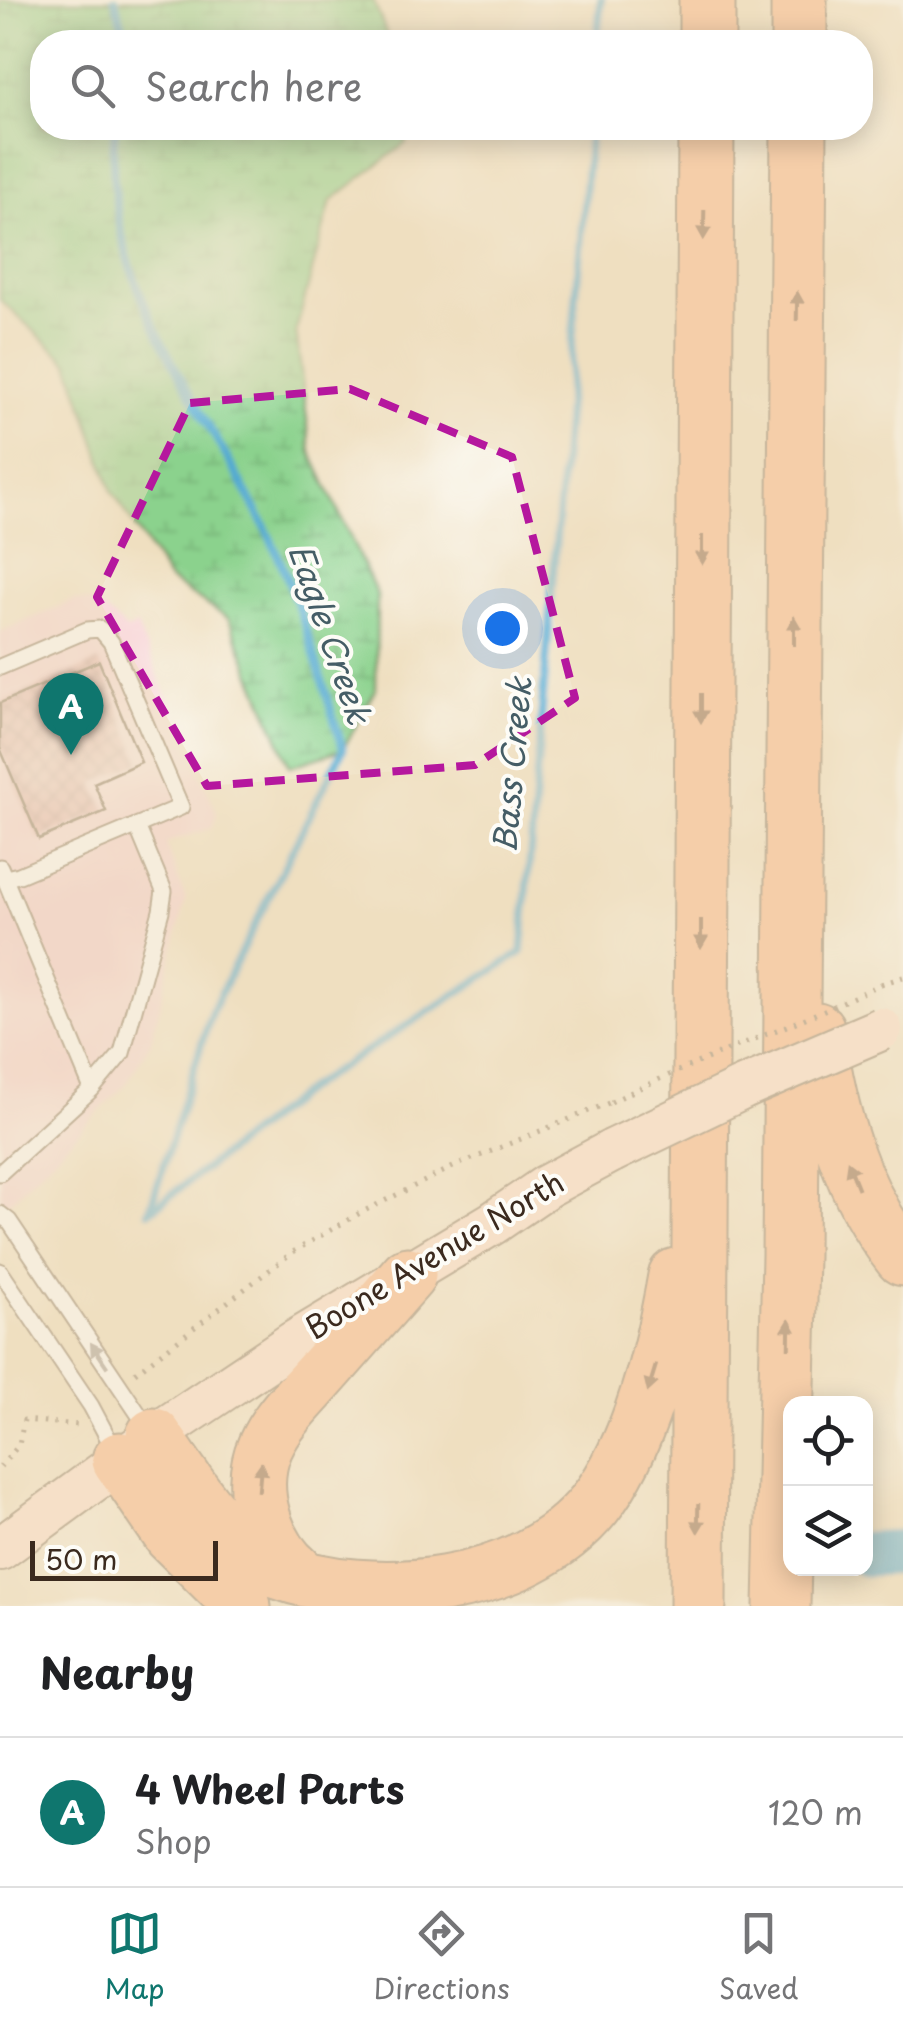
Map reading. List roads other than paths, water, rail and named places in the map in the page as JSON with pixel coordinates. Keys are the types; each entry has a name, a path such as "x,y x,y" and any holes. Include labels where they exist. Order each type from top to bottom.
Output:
{"highway":[{"path":"707,30 708,0"},
{"path":"799,0 799,30"},
{"path":"698,1606 706,140"},
{"path":"782,1606 789,1335 799,140"},
{"path":"794,729 804,938 828,1098 860,1191 903,1258"},
{"path":"137,1448 228,1536 275,1570 318,1588 390,1599 448,1592 477,1584 542,1548 596,1502 624,1455 659,1354 684,1232 700,1110"},
{"path":"318,1588 293,1569 270,1536 257,1488 263,1451 288,1411 408,1275"},
{"path":"137,1448 172,1536 243,1606"}],"street":[{"name":"Boone Avenue North","path":"0,1549 137,1448 293,1343 547,1186 742,1088 892,1025"}],"lane":[{"path":"0,667 87,630 100,630 111,642 180,807 19,875 2,872"},
{"path":"0,1173 92,1089 122,1053 164,890 137,826"},
{"path":"2,872 92,1089"},
{"path":"0,1214 9,1220 121,1387 137,1448"},
{"path":"0,1272 94,1413 137,1448"}],"waterway":[{"name":"Eagle Creek","path":"115,0 124,30"},
{"name":"Bass Creek","path":"598,30 601,0"},
{"name":"Eagle Creek","path":"115,140 114,182 122,235 137,284 182,380 274,547 307,632 343,749 212,1010 149,1212"},
{"name":"Bass Creek","path":"149,1212 313,1085 522,952 589,140"},
{"path":"873,1554 903,1552"}],"place":[{"name":"4 Wheel Parts","path":"71,755"}]}
